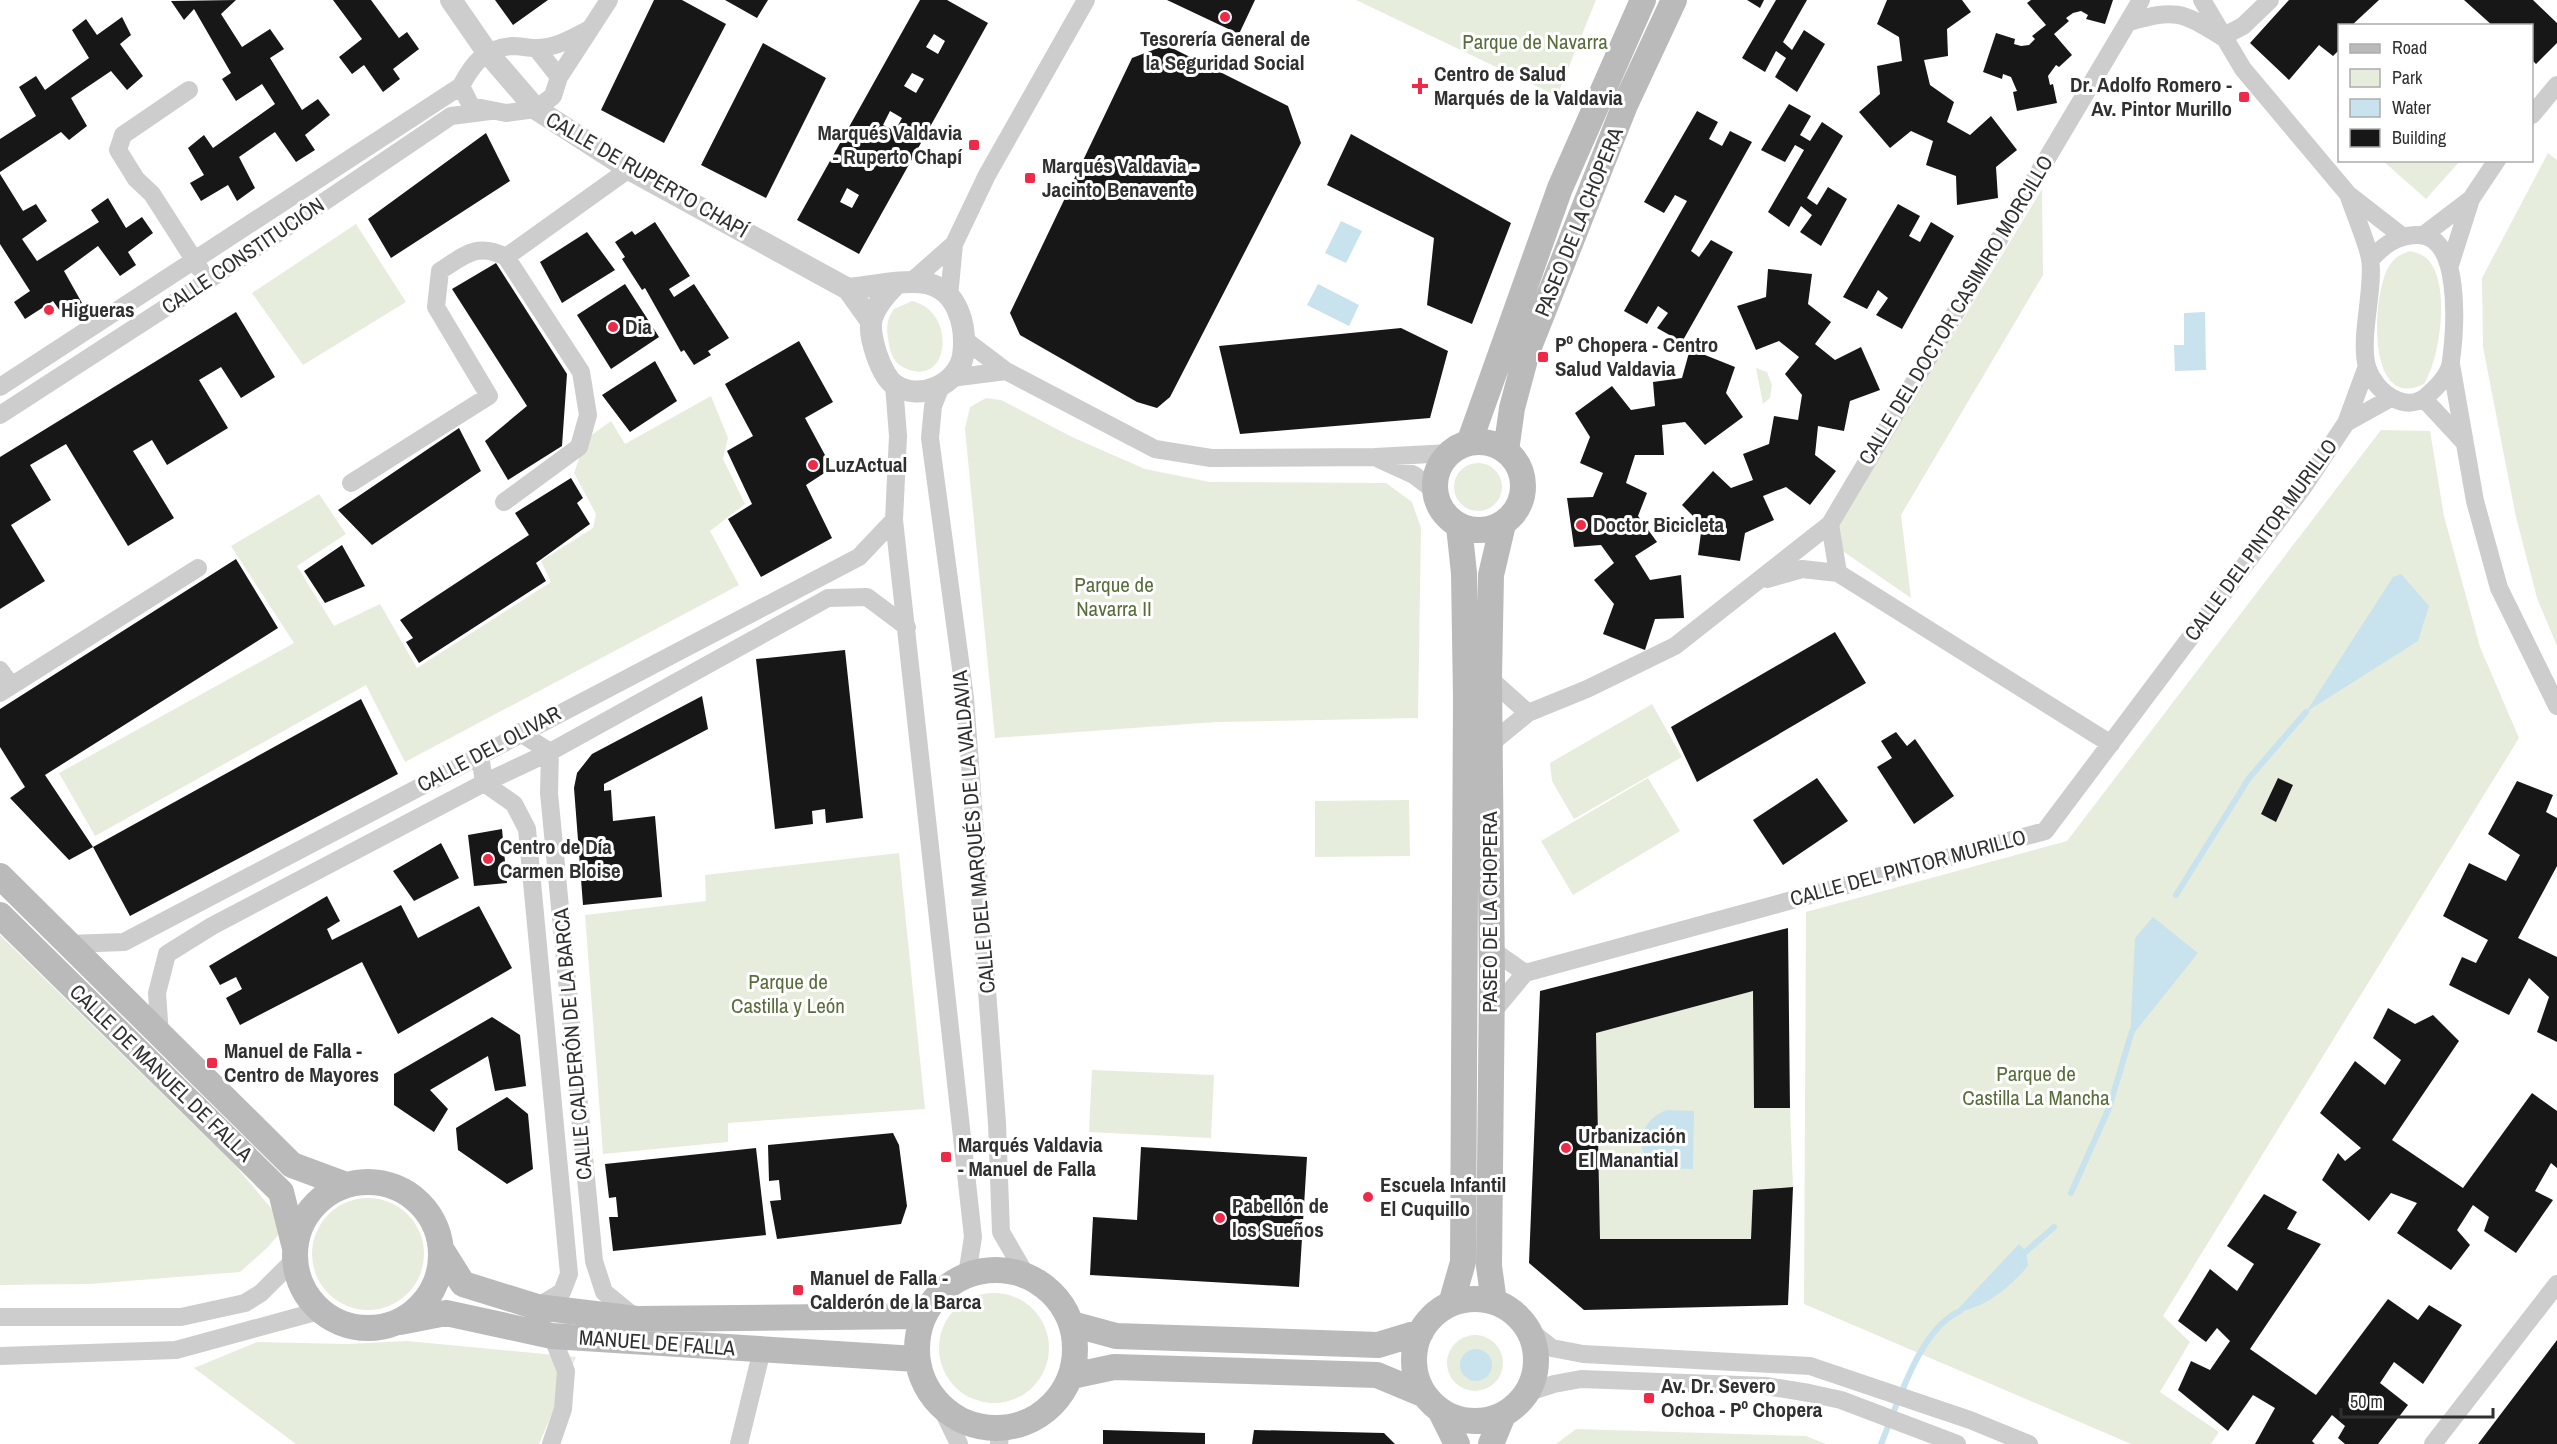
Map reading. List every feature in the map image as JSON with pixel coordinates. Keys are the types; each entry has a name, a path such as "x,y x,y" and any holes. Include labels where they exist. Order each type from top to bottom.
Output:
{"main road":[{"name":"PASEO DE LA CHOPERA","path":"1460,448 1560,188 1643,0"},
{"name":"PASEO DE LA CHOPERA","path":"1506,451 1512,408 1527,352 1625,105 1674,0"},
{"path":"1488,443 1506,451 1519,468 1523,488 1518,508 1503,524 1481,530 1459,526 1443,511 1435,490 1438,470 1460,448 1488,443"},
{"name":"PASEO DE LA CHOPERA","path":"1494,1302 1489,1266 1491,949 1489,678 1491,575 1503,524"},
{"name":"PASEO DE LA CHOPERA","path":"1451,1304 1463,1262 1466,698 1464,573 1459,526"},
{"name":"CALLE DE MANUEL DE FALLA","path":"0,876 292,1164 346,1185"},
{"name":"CALLE DE MANUEL DE FALLA","path":"0,915 281,1192 295,1253"},
{"path":"364,1182 390,1185 405,1192 425,1209 434,1224 441,1249 440,1265 433,1289 421,1306 400,1322 377,1328 352,1327 319,1311 310,1301 298,1278 295,1253 308,1212 323,1197 346,1185 364,1182"},
{"name":"MANUEL DE FALLA","path":"441,1249 463,1284 537,1307 637,1319 923,1316"},
{"path":"999,1269 1026,1275 1059,1299 1072,1324 1076,1349 1072,1376 1060,1398 1040,1417 1000,1436 965,1424 942,1409 924,1385 916,1359 916,1342 923,1316 943,1289 967,1275 999,1269"},
{"path":"1072,1376 1114,1366 1377,1375 1432,1402 1460,1419 1482,1421 1503,1415 1516,1406 1534,1379 1536,1362 1535,1346 1528,1330 1514,1312 1494,1302 1472,1299 1451,1304 1434,1315 1421,1332 1415,1353 1416,1375 1432,1402 1457,1444"},
{"name":"MANUEL DE FALLA","path":"400,1322 446,1314 552,1336 916,1359"},
{"path":"1072,1324 1116,1336 1378,1346 1421,1332"},
{"path":"1491,1444 1503,1415"}],"street":[{"name":"CALLE DE RUPERTO CHAPÍ","path":"451,0 487,52 536,110 629,169 848,289 871,321"},
{"path":"536,110 553,96 559,78 609,0"},
{"path":"949,297 954,244 987,176 1086,0"},
{"name":"CALLE DEL DOCTOR CASIMIRO MORCILLO","path":"1489,745 1528,713 1587,689 1675,646 1762,580 1830,524 2141,0"},
{"name":"CALLE DEL DOCTOR CASIMIRO MORCILLO","path":"2129,22 2153,0"},
{"path":"2202,0 2243,69 2348,194 2402,236"},
{"path":"2214,0 2222,37"},
{"path":"2222,37 2243,26 2270,0"},
{"path":"2129,22 2163,13 2190,17 2222,37"},
{"path":"487,52 513,46 536,48 561,44 588,30"},
{"path":"536,48 559,78"},
{"name":"CALLE CONSTITUCIÓN","path":"7,382 461,86 478,60 487,52"},
{"path":"2533,114 2557,85"},
{"name":"CALLE CONSTITUCIÓN","path":"461,86 471,106 490,111"},
{"path":"189,90 123,135 118,150 136,179 152,194 207,281"},
{"name":"CALLE CONSTITUCIÓN","path":"0,415 207,281 451,116 490,111 527,112 536,110"},
{"path":"2450,265 2471,199 2496,162"},
{"path":"506,257 629,169"},
{"path":"2348,194 2370,260 2366,314 2367,366 2377,386 2391,398 2409,404 2424,399 2439,385 2451,364"},
{"path":"2370,260 2384,246 2402,236 2425,234 2471,199"},
{"path":"2425,234 2441,246 2450,265 2455,314 2451,364 2475,501 2499,588 2557,706"},
{"path":"954,244 884,296 871,321 874,349 885,373 894,385 911,391 1006,371"},
{"path":"351,483 489,396 436,307 441,271 470,251 492,249 506,257 581,372 588,415 579,447 504,502"},
{"path":"848,289 903,283 928,283 949,297 962,316 965,340 961,367 946,382"},
{"path":"965,340 1006,371 1155,449 1211,458 1375,457 1460,448"},
{"name":"CALLE DEL PINTOR MURILLO","path":"1525,973 2045,831 2304,486 2346,423 2367,366"},
{"path":"7,382 24,400"},
{"name":"CALLE DEL MARQUÉS DE LA VALDAVIA","path":"946,382 933,406 930,438 964,698 997,1123 1001,1232 1026,1275"},
{"name":"CALLE DEL MARQUÉS DE LA VALDAVIA","path":"894,385 898,436 894,520 973,1237 967,1275"},
{"name":"CALLE DEL PINTOR MURILLO","path":"2346,423 2391,398"},
{"path":"2424,399 2463,441"},
{"path":"1375,457 1414,475 1435,490"},
{"name":"CALLE DEL OLIVAR","path":"69,944 124,942 519,732 859,557 894,520"},
{"path":"1830,524 1838,573 2110,744"},
{"path":"0,670 5,689 198,568"},
{"name":"CALLE DEL DOCTOR CASIMIRO MORCILLO","path":"1762,580 1802,569 1838,573"},
{"name":"CALLE DEL OLIVAR","path":"160,1035 157,993 166,954 212,926 484,783 550,752 828,598 867,597 907,627"},
{"path":"1489,678 1528,713"},
{"path":"519,732 550,752"},
{"name":"CALLE CALDERÓN DE LA BARCA","path":"550,752 549,793 594,1261 604,1292 637,1319"},
{"path":"480,754 484,783"},
{"name":"CALLE CALDERÓN DE LA BARCA","path":"484,783 514,804 527,829 569,1274 562,1292 537,1307"},
{"path":"1491,949 1525,973 1491,1014"},
{"path":"0,1317 181,1317 245,1303 261,1293 295,1253"},
{"path":"2433,1444 2557,1284"},
{"path":"0,1356 176,1350 319,1311"},
{"path":"1528,1330 1552,1348 1583,1354 1773,1362 1810,1366 1849,1377 1970,1420 2029,1444"},
{"path":"551,1444 563,1409 566,1371 552,1336"},
{"path":"739,1444 762,1350"},
{"path":"1526,1394 1554,1383 1581,1380 1766,1386 1841,1400 1957,1444"},
{"path":"942,1409 959,1444"}],"green space":[{"name":"Parque de Navarra","path":"1356,0 1596,0 1557,96"},
{"path":"2548,153 2557,160 2557,646 2537,598 2516,517 2483,347 2482,278"},
{"path":"2384,162 2459,162 2426,199"},
{"path":"2042,189 2043,275 1901,515 1911,598 1828,541"},
{"path":"356,224 406,302 303,365 252,293"},
{"path":"2410,251 2430,262 2440,288 2441,305 2438,341 2430,372 2424,384 2405,388 2391,381 2382,366 2377,321 2384,277 2393,261"},
{"path":"912,301 926,308 936,318 942,332 939,358 932,367 921,372 907,369 898,363 891,352 888,338 887,328 894,309"},
{"path":"1756,368 1767,372 1772,385 1770,398 1763,404"},
{"path":"711,396 728,438 723,459 745,504 710,531 739,585 405,762 366,685 95,836 59,773 294,643 231,546 319,494 346,534 297,566 334,626 380,604 417,668 551,582 541,561 593,528 596,514 574,473 586,439 611,421 625,444"},
{"name":"Parque de Navarra II","path":"986,398 1001,400 1072,437 1145,469 1210,482 1386,483 1412,502 1421,528 1418,718 1216,722 995,738 965,429 970,407"},
{"name":"Parque de Castilla La Mancha","path":"2381,430 2430,431 2444,516 2480,647 2519,738 2163,1316 2190,1342 2160,1392 2219,1432 2211,1444 2131,1444 1804,1304 1806,912 2067,841"},
{"path":"1473,463 1483,463 1495,470 1502,482 1502,492 1495,504 1483,511 1473,511 1458,500 1454,492 1454,482 1465,467"},
{"path":"1652,704 1682,757 1574,819 1552,781 1550,763"},
{"path":"1648,778 1680,831 1573,895 1541,841"},
{"path":"1409,800 1410,856 1315,857 1315,801"},
{"name":"Parque de Castilla y León","path":"899,853 925,1109 728,1123 728,1142 603,1154 585,915 706,901 705,875"},
{"path":"0,935 234,1164 286,1226 267,1248 240,1272 90,1284 0,1285"},
{"path":"1753,991 1754,1107 1790,1108 1793,1187 1753,1191 1751,1239 1600,1239 1596,1033"},
{"path":"1092,1070 1214,1075 1211,1138 1089,1132"},
{"path":"368,1198 389,1202 408,1214 420,1233 424,1254 420,1275 408,1294 389,1306 368,1310 347,1306 328,1294 316,1275 312,1254 316,1233 328,1214 347,1202"},
{"path":"994,1293 1015,1298 1033,1309 1044,1327 1049,1348 1044,1369 1033,1387 1015,1398 994,1403 973,1398 955,1387 944,1369 939,1348 944,1327 955,1309 973,1298"},
{"path":"1469,1335 1481,1335 1491,1339 1499,1347 1503,1363 1499,1379 1491,1387 1481,1391 1469,1391 1459,1387 1451,1379 1447,1369 1447,1357 1451,1347 1459,1339"},
{"path":"407,1341 576,1357 539,1444 296,1444 194,1368 257,1342 347,1344"},
{"path":"1576,1429 1806,1436 1826,1444 1556,1444"}],"water":[{"path":"1341,221 1362,231 1346,263 1325,253"},
{"path":"1318,284 1359,305 1349,326 1307,305"},
{"path":"2205,312 2206,370 2175,371 2174,345 2184,345 2184,313"},
{"path":"2401,574 2429,606 2418,641 2306,712 2393,577"},
{"path":"2153,917 2198,953 2130,1038 2135,938"},
{"path":"1667,1110 1694,1111 1693,1169 1660,1166 1650,1161 1644,1154 1641,1146 1645,1129 1650,1121"},
{"path":"2019,1244 2026,1251 2028,1266 2004,1290 1986,1302 1954,1313"},
{"path":"1476,1349 1487,1354 1492,1365 1487,1376 1476,1381 1465,1376 1460,1365 1465,1354"}],"building":[{"path":"236,0 221,14 242,47 270,29 284,49 270,58 302,110 318,99 330,115 305,135 315,150 296,162 275,132 239,157 255,188 237,201 228,185 201,201 190,183 204,175 188,148 204,135 213,148 275,104 262,84 236,101 222,79 231,73 194,9 184,20 171,1"},
{"path":"333,0 371,0 399,38 407,32 419,49 393,69 400,79 383,92 364,65 352,74 339,57 362,39"},
{"path":"495,0 548,0 513,25"},
{"path":"654,0 682,0 726,24 664,143 601,110"},
{"path":"725,0 768,0 757,18"},
{"path":"920,0 947,0 988,23 859,254 797,220","holes":["934,34 945,41 938,54 926,47","912,73 924,79 916,93 904,86","890,111 902,118 895,131 883,125","869,150 881,156 873,170 862,163","847,188 859,195 852,208 840,202"]},
{"name":"Tesorería General de la Seguridad Social","path":"1167,0 1255,0 1239,34"},
{"path":"1747,0 1764,0 1760,8"},
{"path":"1776,0 1807,0 1783,42 1792,50 1804,30 1825,44 1797,92 1775,77 1786,58 1776,51 1765,72 1742,58"},
{"path":"1887,0 1962,0 1971,12 1947,29 1948,56 1924,60 1930,85 1954,102 1947,122 1970,135 1991,116 2017,150 1996,167 1998,198 1957,205 1956,176 1926,165 1933,141 1911,131 1890,148 1859,112 1880,94 1877,66 1902,61 1899,37 1877,24"},
{"path":"2031,0 2113,0 2105,24 2086,19 2088,15 2081,11 2066,18 2069,21 2054,34 2072,55 2059,67 2056,65 2048,76 2050,85 2053,84 2057,103 2017,111 2013,92 2017,91 2011,77 2003,74 2002,79 1983,72 1996,33 2015,39 2014,44 2029,45 2035,39 2032,36 2046,25 2027,3"},
{"path":"2289,0 2379,0 2353,24 2338,24 2338,51 2333,56 2319,45 2289,80 2250,43"},
{"path":"2464,0 2533,0 2557,23 2557,43 2536,64 2533,61 2533,24 2491,24"},
{"path":"122,17 131,35 120,44 143,76 127,90 111,71 71,98 87,126 69,140 61,132 0,172 0,139 36,116 19,87 36,76 45,90 89,58 72,30 86,19 97,35"},
{"path":"763,43 826,78 766,198 701,165"},
{"path":"1166,45 1288,106 1301,143 1170,397 1157,408 1137,402 1020,335 1010,313 1132,58"},
{"path":"1789,104 1811,116 1800,135 1810,141 1822,122 1843,136 1807,198 1817,205 1828,187 1847,199 1821,246 1800,232 1812,215 1801,206 1789,227 1768,212 1804,150 1795,145 1785,162 1761,150"},
{"path":"1697,111 1718,122 1709,139 1722,146 1730,131 1752,142 1691,251 1699,257 1711,240 1733,252 1682,342 1657,328 1668,313 1658,306 1647,324 1624,311 1687,201 1675,195 1664,213 1644,202"},
{"path":"486,133 510,181 391,258 368,219"},
{"path":"1351,134 1511,223 1472,324 1427,305 1434,238 1327,185"},
{"path":"0,174 23,211 36,204 47,221 22,239 37,261 99,222 91,210 108,198 126,228 142,217 153,233 128,252 136,265 120,276 98,246 64,271 82,303 63,315 53,301 25,319 14,302 30,291 0,244"},
{"path":"1898,204 1920,216 1909,236 1920,242 1931,222 1954,236 1902,329 1876,315 1888,298 1878,290 1867,309 1843,297"},
{"path":"655,222 690,276 669,289 674,297 694,284 729,338 708,351 711,355 694,365 684,350 681,352 645,288 642,290 622,259 625,257 615,242 632,231 635,235"},
{"path":"587,232 615,270 562,303 540,262"},
{"path":"496,263 567,374 562,446 508,480 485,441 527,406 452,289"},
{"path":"1768,269 1812,274 1808,304 1831,322 1815,344 1835,360 1861,347 1880,390 1850,401 1844,431 1818,426 1815,455 1836,471 1810,505 1786,487 1763,496 1774,520 1745,533 1740,561 1698,555 1702,525 1682,505 1713,471 1731,488 1753,480 1743,454 1769,444 1774,416 1798,420 1802,395 1785,374 1799,357 1779,341 1756,350 1737,306 1766,297"},
{"path":"625,284 659,337 611,369 577,315"},
{"path":"236,312 275,377 241,398 221,367 199,380 228,428 167,465 152,440 133,451 174,518 128,546 66,444 30,465 51,500 11,525 45,581 0,609 0,457"},
{"path":"1401,328 1448,351 1430,418 1240,434 1219,346"},
{"path":"799,341 833,402 805,418 832,468 806,485 832,538 761,577 728,519 752,504 727,451 753,436 725,384"},
{"path":"1690,349 1735,367 1726,393 1743,417 1705,445 1685,422 1662,425 1664,455 1635,455 1626,483 1647,493 1638,516 1657,542 1635,556 1650,580 1681,575 1684,618 1655,619 1645,650 1603,634 1614,604 1594,580 1614,563 1601,545 1574,547 1567,498 1593,497 1603,473 1580,463 1590,437 1575,413 1612,386 1631,410 1655,406 1653,382 1682,378"},
{"path":"655,361 677,401 630,432 602,395"},
{"path":"459,428 481,471 372,545 338,510"},
{"path":"571,478 583,498 577,503 590,524 536,563 546,581 419,663 406,642 413,638 400,620 529,535 515,513"},
{"path":"342,545 365,586 325,603 304,571"},
{"path":"236,559 278,628 45,775 93,847 69,860 10,798 25,787 0,747 0,709"},
{"path":"1835,632 1866,683 1697,782 1671,727"},
{"path":"845,650 863,818 826,823 825,809 812,811 813,824 775,829 756,659"},
{"path":"702,696 708,729 604,784 604,791 611,790 613,821 655,816 662,897 583,905 574,788 577,773 592,754"},
{"path":"361,699 398,774 130,916 93,847"},
{"path":"1896,732 1907,746 1915,739 1954,796 1914,824 1877,767 1892,758 1881,741"},
{"path":"1817,778 1848,821 1783,865 1753,820"},
{"path":"2278,778 2293,785 2276,822 2261,814"},
{"path":"2517,781 2553,795 2546,812 2557,818 2557,866 2518,938 2557,957 2557,1042 2537,1032 2549,997 2529,978 2509,1015 2449,985 2462,957 2476,963 2488,940 2443,916 2469,863 2506,881 2520,855 2488,834"},
{"name":"Centro de Día Carmen Bloise","path":"502,829 507,883 474,886 468,835"},
{"path":"441,843 459,878 414,901 393,871"},
{"path":"327,896 340,921 327,929 332,940 401,905 418,938 479,906 512,968 398,1034 362,962 240,1025 226,998 242,989 236,977 220,985 209,966"},
{"name":"Urbanización El Manantial","path":"1788,928 1790,1108 1754,1108 1753,991 1596,1033 1600,1239 1751,1239 1753,1190 1793,1187 1788,1305 1584,1310 1529,1263 1540,991"},
{"path":"2388,1008 2415,1024 2433,1015 2459,1041 2392,1140 2463,1188 2532,1093 2557,1111 2557,1168 2551,1163 2535,1191 2553,1200 2516,1253 2484,1231 2489,1217 2473,1205 2457,1230 2470,1245 2451,1270 2397,1233 2417,1203 2391,1193 2369,1221 2322,1180 2338,1153 2345,1161 2361,1148 2320,1113 2355,1061 2385,1085 2401,1060 2373,1038"},
{"path":"492,1017 520,1035 526,1086 495,1091 488,1056 430,1090 448,1109 434,1132 394,1105 394,1074"},
{"path":"507,1097 528,1114 533,1169 507,1184 458,1150 456,1128"},
{"path":"893,1133 899,1145 907,1206 901,1224 777,1239 770,1201 781,1200 779,1180 769,1181 768,1145"},
{"name":"Pabellón de los Sueños","path":"1141,1147 1307,1157 1299,1287 1090,1275 1093,1217 1137,1220"},
{"path":"756,1148 766,1235 613,1251 609,1217 618,1217 616,1197 609,1198 605,1164"},
{"path":"2264,1194 2297,1212 2287,1229 2321,1244 2250,1349 2316,1395 2388,1299 2418,1320 2429,1305 2462,1325 2423,1384 2394,1362 2380,1383 2408,1405 2378,1444 2345,1444 2338,1438 2345,1426 2332,1415 2312,1441 2315,1444 2255,1444 2275,1408 2253,1395 2228,1431 2178,1390 2191,1361 2210,1370 2230,1341 2217,1328 2206,1342 2178,1321 2210,1269 2237,1291 2254,1264 2227,1246"},
{"path":"2557,1340 2557,1444 2478,1444"},
{"path":"1103,1430 1205,1433 1205,1444 1103,1444"},
{"path":"1254,1430 1384,1433 1395,1444 1252,1444"}],"waterway":[{"path":"2176,895 2249,778 2306,712"},
{"path":"2071,1193 2109,1108 2132,1031"},
{"path":"2021,1256 2054,1227"},
{"path":"1881,1444 1921,1350 1946,1320 1960,1311"}],"place":[{"name":"Tesorería General de la Seguridad Social","path":"1225,17"},
{"name":"Centro de Salud Marqués de la Valdavia","path":"1420,86"},
{"name":"Dr. Adolfo Romero - Av. Pintor Murillo","path":"2244,97"},
{"name":"Marqués Valdavia - Ruperto Chapí","path":"974,145"},
{"name":"Marqués Valdavia - Jacinto Benavente","path":"1030,178"},
{"name":"Higueras","path":"49,310"},
{"name":"Dia","path":"613,327"},
{"name":"Pº Chopera - Centro Salud Valdavia","path":"1543,357"},
{"name":"LuzActual","path":"813,465"},
{"name":"Doctor Bicicleta","path":"1581,525"},
{"name":"Centro de Día Carmen Bloise","path":"488,859"},
{"name":"Manuel de Falla - Centro de Mayores","path":"212,1063"},
{"name":"Urbanización El Manantial","path":"1566,1148"},
{"name":"Marqués Valdavia - Manuel de Falla","path":"946,1157"},
{"name":"Escuela Infantil El Cuquillo","path":"1368,1197"},
{"name":"Pabellón de los Sueños","path":"1220,1218"},
{"name":"Manuel de Falla - Calderón de la Barca","path":"798,1290"},
{"name":"Av. Dr. Severo Ochoa - Pº Chopera","path":"1649,1398"}]}
